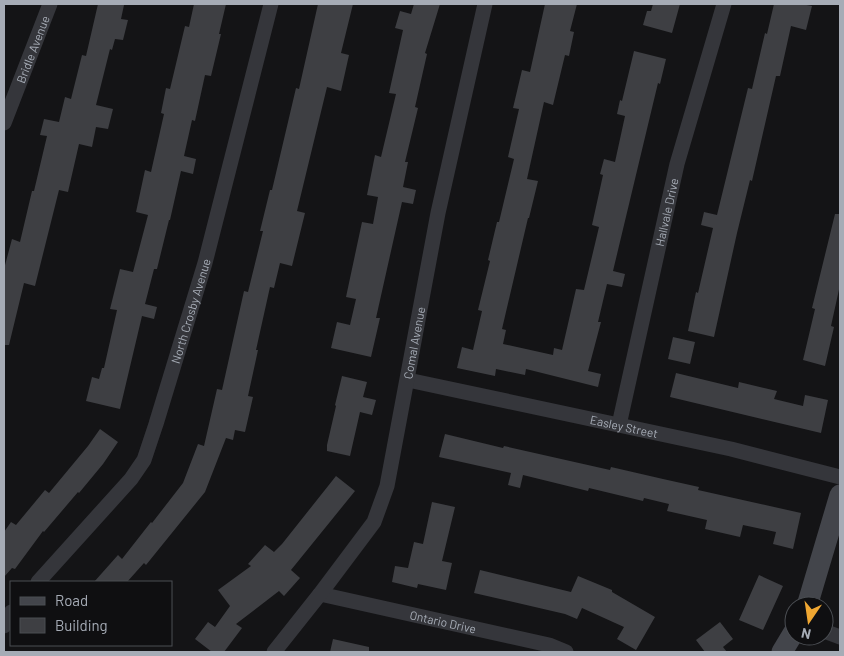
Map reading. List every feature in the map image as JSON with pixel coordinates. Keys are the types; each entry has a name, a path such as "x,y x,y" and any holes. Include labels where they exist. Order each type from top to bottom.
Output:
{"street":[{"name":"Bridle Avenue","path":"4,123 50,4"},
{"name":"North Crosby Avenue","path":"39,581 131,478 144,460 205,263 271,4"},
{"name":"Comal Avenue","path":"274,652 374,522 387,486 438,213 485,4"},
{"name":"Hallvale Drive","path":"619,425 677,164 724,4"},
{"name":"Easley Street","path":"408,380 731,449 840,477"},
{"path":"810,596 840,495"},
{"name":"Ontario Drive","path":"320,594 549,645 566,652"},
{"path":"4,626 10,614"}],"building":[{"path":"98,4 124,5 121,19 128,20 123,40 115,39 112,50 110,49 96,105 113,109 108,129 96,127 92,147 79,144 68,192 59,190 35,286 24,283 9,345 4,345 4,269 12,239 20,242 32,191 34,191 47,136 40,135 44,119 59,122 65,97 71,99 82,55 86,56"},
{"path":"194,4 226,4 211,76 205,75 195,121 192,120 184,156 196,159 193,174 181,171 157,269 154,269 145,304 157,307 154,319 142,316 120,409 86,401 92,377 99,379 102,368 104,368 117,310 110,309 120,269 133,272 148,215 136,212 145,170 151,172 164,114 161,113 166,88 170,89 185,26 189,27"},
{"path":"318,4 353,4 341,53 349,55 341,91 327,87 297,211 305,213 292,266 280,263 274,288 270,287 248,396 253,397 245,432 235,430 233,440 226,438 205,492 146,565 144,563 128,581 95,581 118,555 122,559 152,523 183,483 198,444 204,446 217,389 222,390 244,291 248,292 263,231 260,231 270,190 272,190 296,88 299,89"},
{"path":"414,4 440,4 425,53 427,54 415,107 418,108 405,162 408,162 403,187 416,190 413,204 402,202 376,318 380,318 371,357 331,348 337,322 350,325 356,299 346,297 362,222 373,224 378,197 367,195 375,155 381,157 396,94 389,93 403,30 395,28 400,11 411,14"},
{"path":"545,4 577,4 570,31 574,32 569,56 565,55 553,105 544,102 527,179 538,181 502,329 506,330 503,344 553,355 554,348 562,350 576,289 584,290 599,227 592,225 603,175 600,174 604,159 615,162 625,116 617,114 634,51 666,59 660,84 658,83 613,271 625,274 622,287 607,284 598,322 601,322 588,371 601,374 598,387 526,369 525,375 496,369 495,376 457,368 462,347 473,350 482,311 478,310 490,261 488,260 514,159 508,157 519,109 513,108 522,70 530,72"},
{"path":"653,4 680,4 672,33 643,25 647,11 651,11"},
{"path":"774,4 812,6 806,30 791,26 780,76 776,76 752,181 750,180 737,233 714,337 688,331 713,228 701,225 704,212 717,215 748,88 752,89"},
{"path":"835,214 840,214 840,285 831,326 834,327 825,366 803,360 815,309 812,308"},
{"path":"673,337 695,342 690,364 668,359"},
{"path":"676,373 738,388 739,382 777,391 774,399 803,406 805,395 828,400 821,433 670,397"},
{"path":"342,376 367,382 363,397 376,400 372,415 360,412 350,456 327,451"},
{"path":"100,429 118,442 103,464 43,531 15,569 12,568 4,577 4,532 11,522 16,525 45,490 49,493"},
{"path":"445,434 610,470 611,467 699,487 698,490 801,513 793,549 773,544 776,532 743,525 740,537 705,529 707,520 667,511 669,504 644,498 643,501 589,488 588,491 523,475 520,488 508,485 511,473 439,457"},
{"path":"336,476 355,491 291,570 300,578 284,596 279,591 236,624 242,628 224,652 212,652 195,639 208,622 215,627 230,606 218,590 251,566 248,564 265,545 274,552"},
{"path":"432,502 455,507 442,561 452,563 446,590 418,584 417,588 392,582 395,566 408,568 414,542 423,544"},
{"path":"480,570 571,592 578,576 612,590 612,592 655,617 636,650 617,639 624,627 582,608 577,619 565,614 474,593"},
{"path":"759,575 783,586 763,630 739,620"},
{"path":"720,622 733,639 723,647 727,652 705,652 696,640"},
{"path":"333,639 369,647 369,652 330,652"}]}
